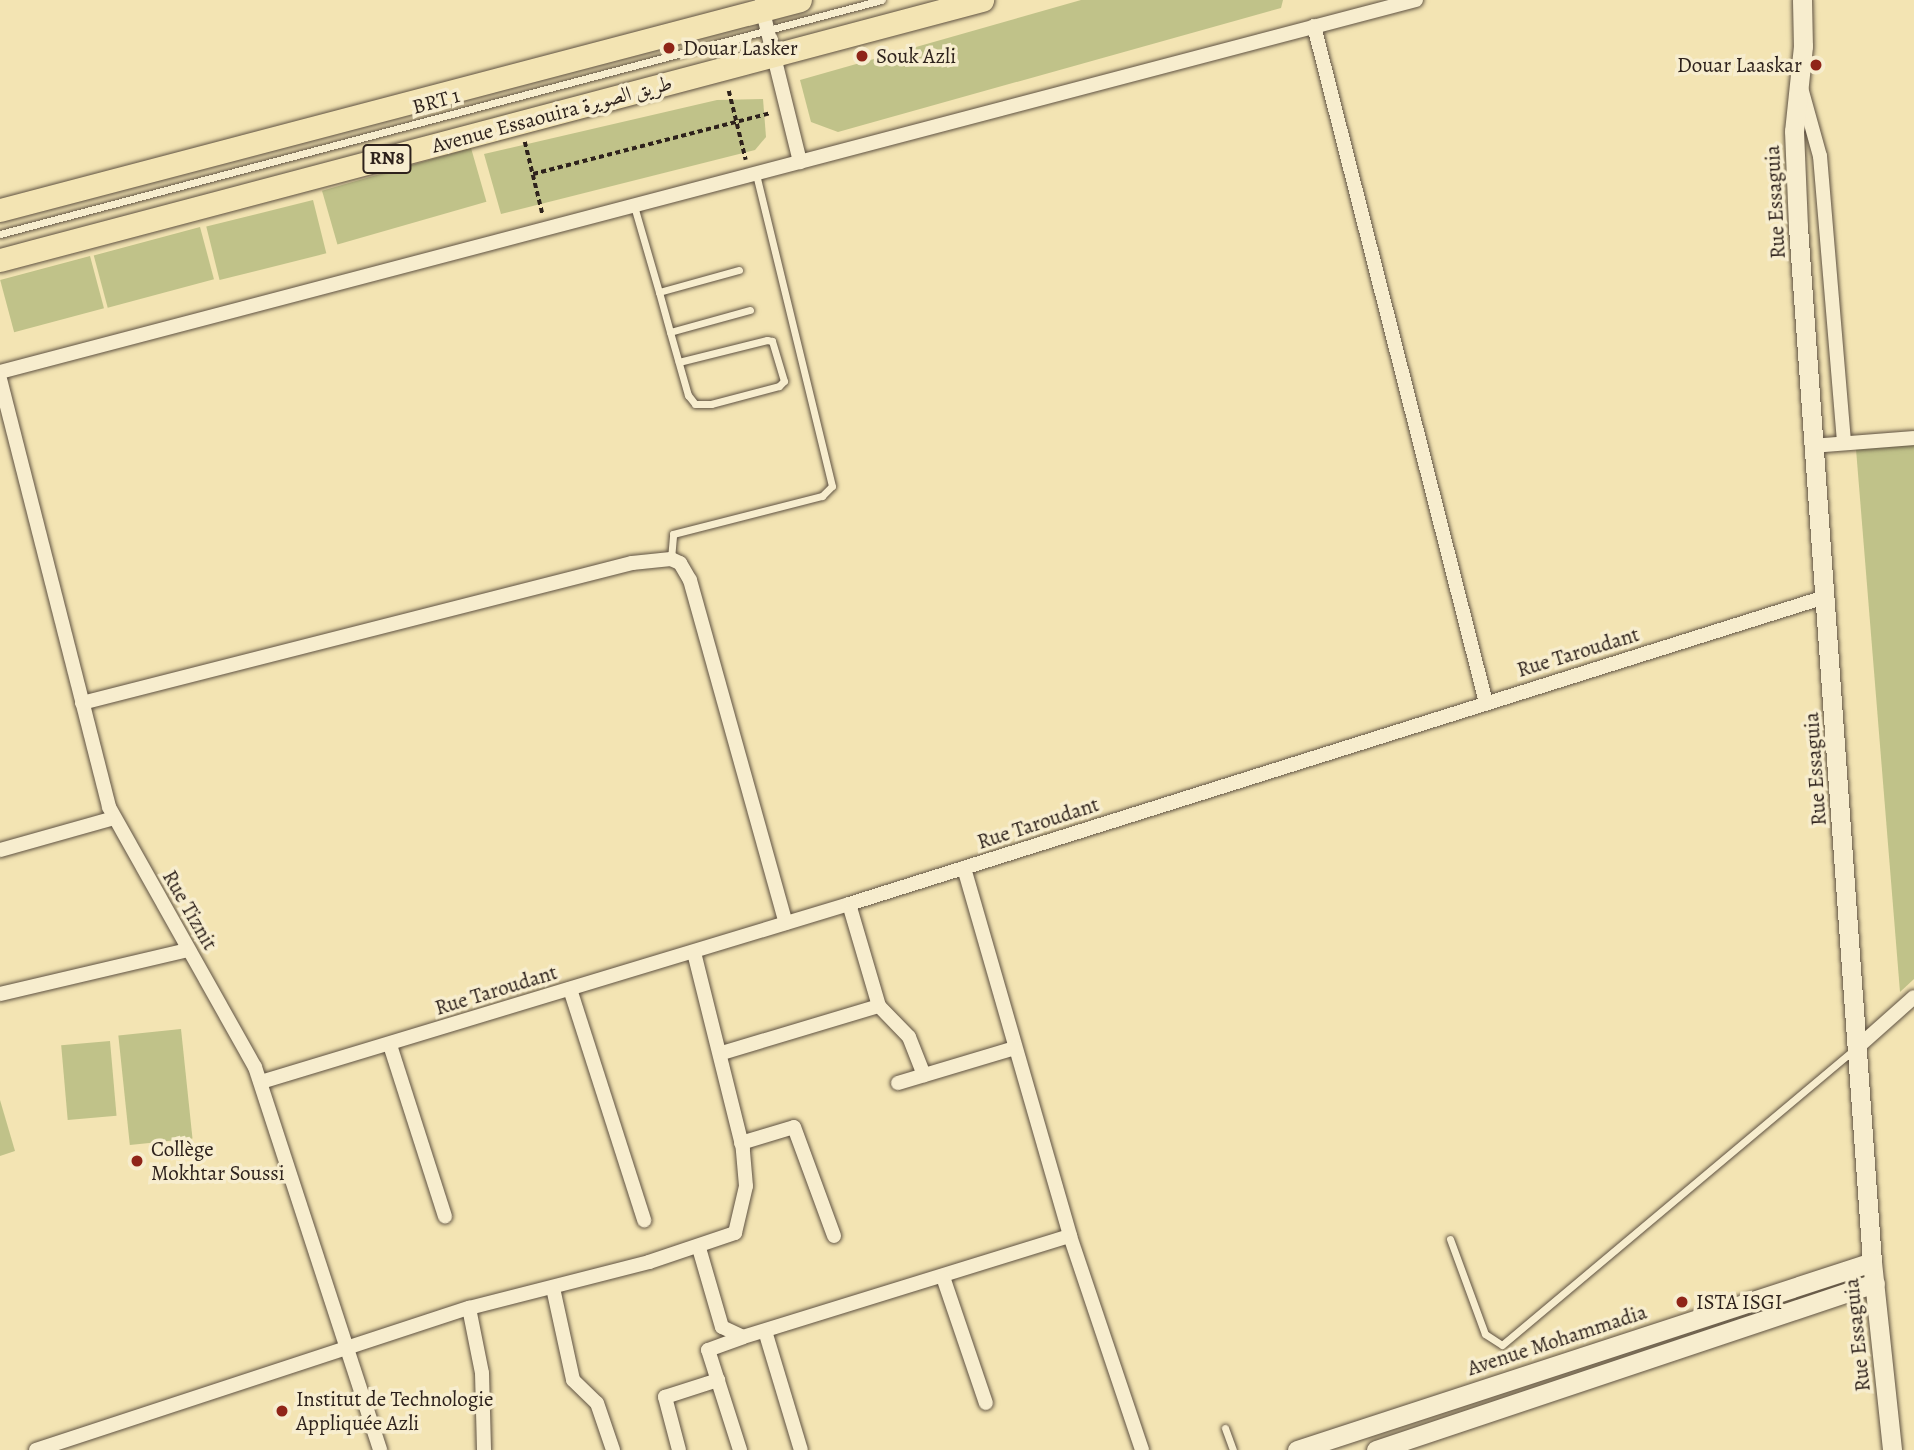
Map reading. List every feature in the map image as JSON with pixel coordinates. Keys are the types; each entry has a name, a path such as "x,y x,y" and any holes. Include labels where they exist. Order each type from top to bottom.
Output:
{"main road":[{"name":"RN8","path":"0,210 763,13 800,0"},
{"name":"Avenue Essaouira طريق الصويرة","path":"0,260 982,0"}],"street":[{"path":"0,372 1416,0"},
{"name":"Rue Essaguia","path":"1801,0 1794,165 1812,446 1860,1045 1872,1262 1892,1450"},
{"path":"763,13 800,162"},
{"path":"1314,26 1486,703"},
{"name":"Rue Essaguia","path":"1799,83 1819,156 1844,442"},
{"name":"Rue Tiznit","path":"0,379 114,818 261,1082 380,1450"},
{"path":"1812,446 1914,438"},
{"path":"82,703 632,564 671,559 680,563 690,580 786,923"},
{"name":"Rue Taroudant","path":"261,1082 964,869 1825,597"},
{"path":"0,850 114,818"},
{"path":"964,869 1070,1236 1142,1450"},
{"path":"849,904 879,1006 909,1037 924,1075"},
{"path":"0,994 188,950"},
{"path":"36,1450 469,1308 699,1248 735,1233 746,1186 741,1143 722,1053 694,952"},
{"path":"570,989 644,1220"},
{"path":"1860,1045 1914,997"},
{"path":"722,1053 879,1006"},
{"path":"390,1045 445,1216"},
{"path":"898,1083 1015,1048"},
{"path":"741,1143 794,1127 834,1236"},
{"path":"740,1450 708,1350 1070,1236"},
{"path":"699,1248 722,1327 743,1337"},
{"name":"Avenue Mohammadia","path":"1297,1450 1872,1262"},
{"path":"943,1277 986,1403"},
{"path":"1376,1450 1875,1283"},
{"path":"553,1288 573,1380 597,1403 613,1450"},
{"path":"469,1308 482,1373 484,1450"},
{"path":"765,1331 801,1450"},
{"path":"1653,1332 1662,1355"},
{"path":"679,1450 665,1397 718,1380"},
{"path":"1463,1395 1470,1419"}],"lane":[{"name":"BRT 1","path":"0,234 763,13 881,0"},
{"path":"671,559 673,534 822,496 832,486 753,175"},
{"path":"634,206 679,362 695,404 725,400 784,381 772,341 767,340 679,362"},
{"path":"659,292 739,271"},
{"path":"670,332 750,310"},
{"path":"1450,1238 1485,1334 1502,1345 1860,1045"},
{"path":"1225,1428 1233,1450"}],"path":[{"path":"729,91 753,175"},
{"path":"533,174 736,120 786,110"},
{"path":"521,123 547,229"}],"green space":[{"path":"1081,0 1283,0 1281,8 838,132 811,122 800,80"},
{"path":"763,99 766,137 755,150 501,214 484,154 717,100"},
{"path":"471,148 486,202 337,245 322,191"},
{"path":"313,200 326,253 220,280 206,227"},
{"path":"200,227 214,279 108,308 94,255"},
{"path":"90,256 104,308 14,332 0,280"},
{"path":"1914,444 1914,979 1900,992 1856,449"},
{"path":"181,1029 192,1138 130,1145 118,1036"},
{"path":"110,1041 117,1116 68,1120 61,1045"},
{"path":"0,1100 15,1151 0,1156"}],"place":[{"name":"Douar Lasker","path":"669,48"},
{"name":"Souk Azli","path":"862,56"},
{"name":"Douar Laaskar","path":"1816,65"},
{"name":"Collège Mokhtar Soussi","path":"137,1161"},
{"name":"ISTA ISGI","path":"1682,1302"},
{"name":"Institut de Technologie Appliquée Azli","path":"282,1411"}]}
